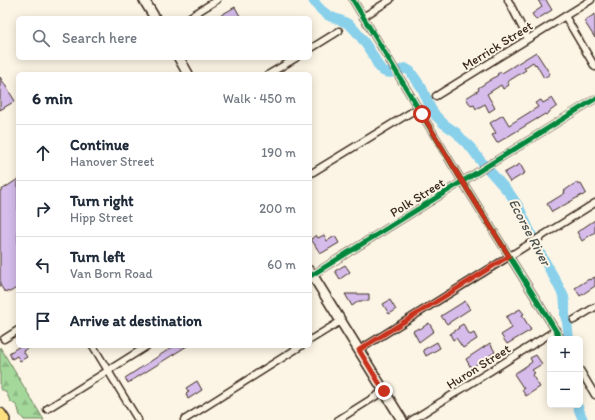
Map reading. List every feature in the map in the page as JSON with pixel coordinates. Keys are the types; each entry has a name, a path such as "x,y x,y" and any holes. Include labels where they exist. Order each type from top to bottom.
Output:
{"highway":[{"path":"0,414 4,420"}],"main road":[{"path":"144,0 154,16"},
{"path":"180,60 187,72"},
{"path":"312,275 402,420"}],"street":[{"path":"191,16 217,0"},
{"path":"353,0 462,181 559,336"},
{"path":"363,16 390,0"},
{"path":"508,0 528,39"},
{"name":"Merrick Street","path":"436,96 591,0"},
{"path":"565,16 595,67"},
{"path":"312,48 339,31"},
{"path":"272,72 293,60"},
{"name":"Polk Street","path":"312,272 595,99"},
{"path":"312,173 418,108"},
{"path":"359,350 595,202"},
{"path":"574,320 595,307"},
{"path":"312,339 341,321"},
{"name":"Huron Street","path":"412,420 556,330"},
{"path":"4,339 16,331"},
{"path":"94,348 138,420"},
{"path":"47,409 144,348"},
{"path":"184,420 298,348"},
{"path":"581,372 595,395"},
{"path":"338,420 384,391"}],"green space":[{"path":"0,347 44,420 24,420 19,414 20,412 16,405 10,401 4,390 0,389"}],"building":[{"path":"538,0 546,0 552,10 536,20 532,14 542,7"},
{"path":"235,7 240,16 219,16"},
{"path":"595,14 595,38 584,21"},
{"path":"536,52 550,74 544,78 536,64 535,65 533,62 524,68 526,70 507,82 509,85 503,89 501,85 487,94 495,108 489,112 485,104 476,109 474,105 471,106 466,98 479,90 478,88 498,75 497,74 502,73"},
{"path":"0,77 15,101 0,110"},
{"path":"552,98 557,106 549,113 497,143 492,135 496,133 490,123 503,115 509,125 538,107 535,103 541,100 543,103"},
{"path":"520,164 525,173 510,182 504,173"},
{"path":"16,180 16,288 10,292 4,291 0,285 0,191"},
{"path":"577,182 578,185 581,184 586,193 552,212 547,204 565,193 564,191"},
{"path":"595,220 595,232 582,241 577,232"},
{"path":"316,235 318,238 324,235 327,241 335,236 339,243 320,253 312,238"},
{"path":"345,265 350,272 340,279 335,271"},
{"path":"595,277 595,286 580,296 575,288"},
{"path":"345,294 369,294 369,301 359,301 352,306"},
{"path":"390,300 396,310 389,314 383,304"},
{"path":"465,301 470,309 447,324 441,316"},
{"path":"520,309 524,314 522,315 531,330 507,344 501,335 512,328 506,317"},
{"path":"429,323 434,331 419,342 413,331 419,328 420,329"},
{"path":"463,324 470,335 474,333 477,339 463,348 456,338 453,340 450,334"},
{"path":"437,342 440,348 426,356 423,350"},
{"path":"490,343 495,352 471,368 466,359"},
{"path":"17,348 28,348 23,351 27,357 20,361 17,356 12,359 9,353"},
{"path":"171,348 184,348 128,383 125,378"},
{"path":"536,355 542,364 532,370 535,373 532,375 540,387 526,396 522,390 524,389 514,374 532,362 530,358"},
{"path":"197,381 202,390 188,399 186,394 189,392 186,388"}],"waterway":[{"name":"Ecorse River","path":"313,0 325,13 345,22 357,32 384,72 400,71 405,68 410,71 422,88 431,109 436,116 457,133 510,194 519,207 538,249 564,297 565,316 569,336"},
{"name":"Ecorse River","path":"578,408 583,420"}],"cycle path":[{"path":"353,0 459,176 559,336"},
{"path":"312,275 595,99"}],"route":[{"path":"384,391 359,350 509,256 422,114"}]}
